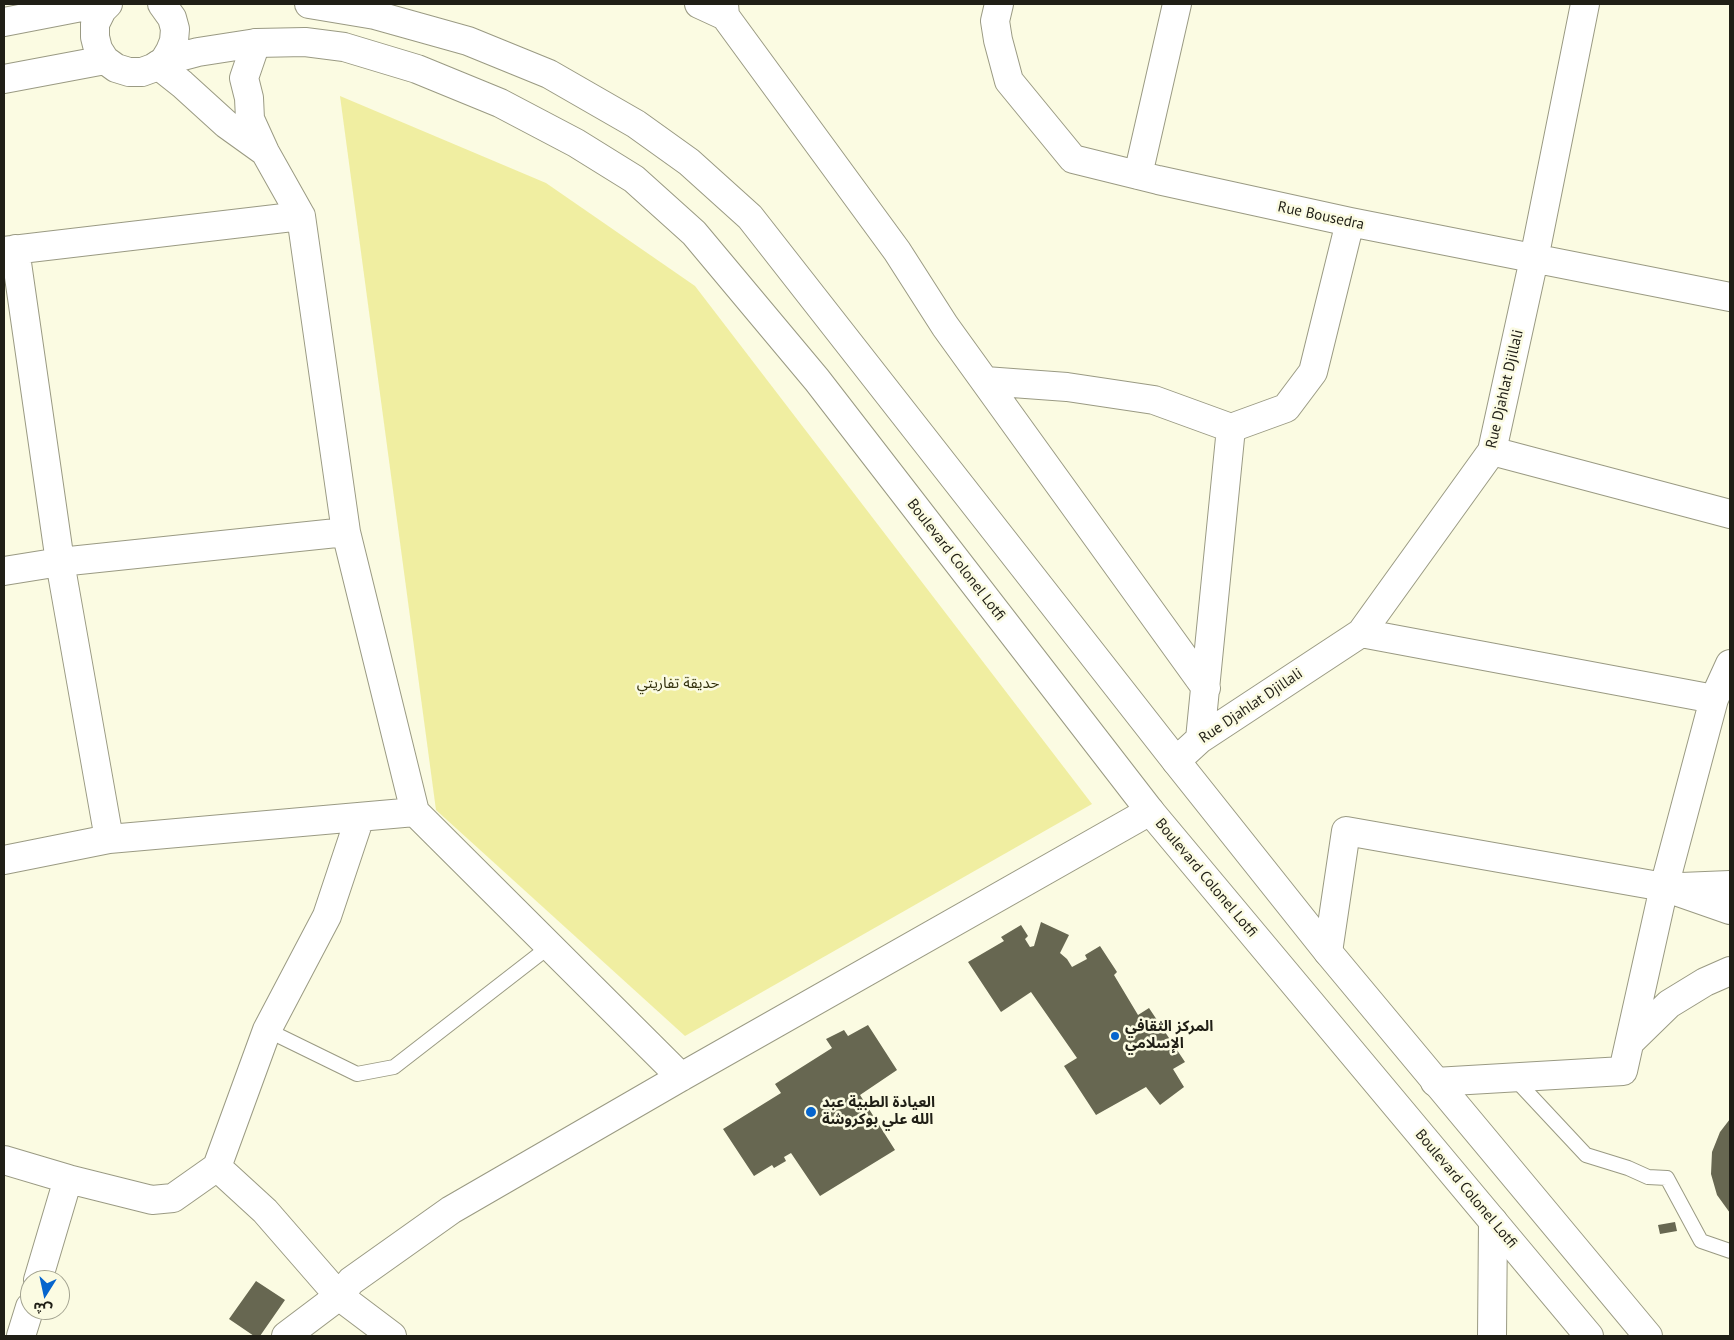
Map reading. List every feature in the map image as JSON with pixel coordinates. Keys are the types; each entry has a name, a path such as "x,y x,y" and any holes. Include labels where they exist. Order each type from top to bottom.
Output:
{"street":[{"path":"4,22 97,4"},
{"path":"4,79 105,60 98,49 95,37 95,24 102,10 108,4"},
{"path":"162,4 172,18 175,29 174,41 170,51 161,63 226,124 265,152"},
{"path":"309,4 375,15 468,41 549,74 636,124 695,168 750,217 1176,762 1328,952 1648,1336"},
{"path":"699,4 724,10 897,251 945,326 1206,688"},
{"path":"1138,176 1177,4"},
{"name":"Rue Djahlat Djillali","path":"1176,762 1200,739 1361,633 1492,451 1534,259 1585,4"},
{"name":"Rue Bousedra","path":"997,12 998,40 1010,82 1073,159 1138,176 1350,222 1730,297"},
{"path":"256,42 244,78 249,98 250,119 265,152 301,216 346,532 415,812 681,1077"},
{"name":"Boulevard Colonel Lotfi","path":"105,60 116,68 129,72 142,72 161,63 198,52 256,42 305,42 344,47 417,69 500,103 576,142 634,179 694,233 817,380 1150,811 1589,1336"},
{"path":"109,839 60,562 9,250 301,216"},
{"path":"985,381 1067,387 1154,400 1231,428 1286,408 1313,372 1350,222"},
{"path":"1200,739 1231,428"},
{"path":"1492,451 1730,514"},
{"path":"4,570 60,562 346,532"},
{"path":"1361,633 1714,699"},
{"path":"1435,1082 1624,1071 1664,887 1714,699 1730,664"},
{"path":"286,1336 339,1296 351,1282 451,1210 1150,811"},
{"path":"4,860 109,839 415,812"},
{"path":"4,1160 68,1179 152,1200 173,1198 217,1167 267,1030 327,916 360,817"},
{"path":"1328,952 1346,831 1664,887 1730,910"},
{"path":"1664,887 1730,884"},
{"path":"1630,1042 1669,1004 1705,982 1730,971"},
{"path":"217,1167 264,1211 339,1296 392,1336"},
{"path":"41,1270 68,1179"},
{"path":"1492,1336 1493,1221"},
{"path":"21,1336 26,1320"}],"lane":[{"path":"267,1030 357,1074 394,1067 550,946"},
{"path":"1514,1077 1586,1155 1628,1168 1648,1177 1667,1178 1702,1241 1730,1250"}],"green space":[{"name":"حديقة تفاريتي","path":"340,96 546,183 695,286 1092,804 685,1036 436,810"}],"building":[{"name":"المركز الثقافي الإسلامي","path":"1041,922 1069,935 1060,953 1072,967 1087,959 1085,955 1100,946 1117,972 1114,975 1138,1015 1149,1008 1185,1062 1173,1069 1184,1087 1160,1105 1146,1087 1096,1115 1064,1066 1077,1058 1031,992 1001,1012 968,962 1004,941 1001,937 1021,925 1028,936 1025,939 1030,947 1034,946"},
{"name":"العيادة الطبية عبد الله علي بوكروشة","path":"868,1025 897,1070 860,1095 895,1150 820,1196 791,1153 784,1157 786,1161 774,1168 772,1165 754,1176 723,1129 781,1093 775,1084 832,1048 826,1039 844,1030 848,1036"},
{"path":"1730,1119 1730,1213 1717,1195 1711,1174 1712,1152 1720,1132"},
{"path":"1675,1222 1677,1231 1660,1234 1658,1225"},
{"path":"256,1281 285,1300 260,1336 254,1336 229,1319"}],"place":[{"name":"المركز الثقافي الإسلامي","path":"1115,1036"},
{"name":"العيادة الطبية عبد الله علي بوكروشة","path":"811,1112"}]}
